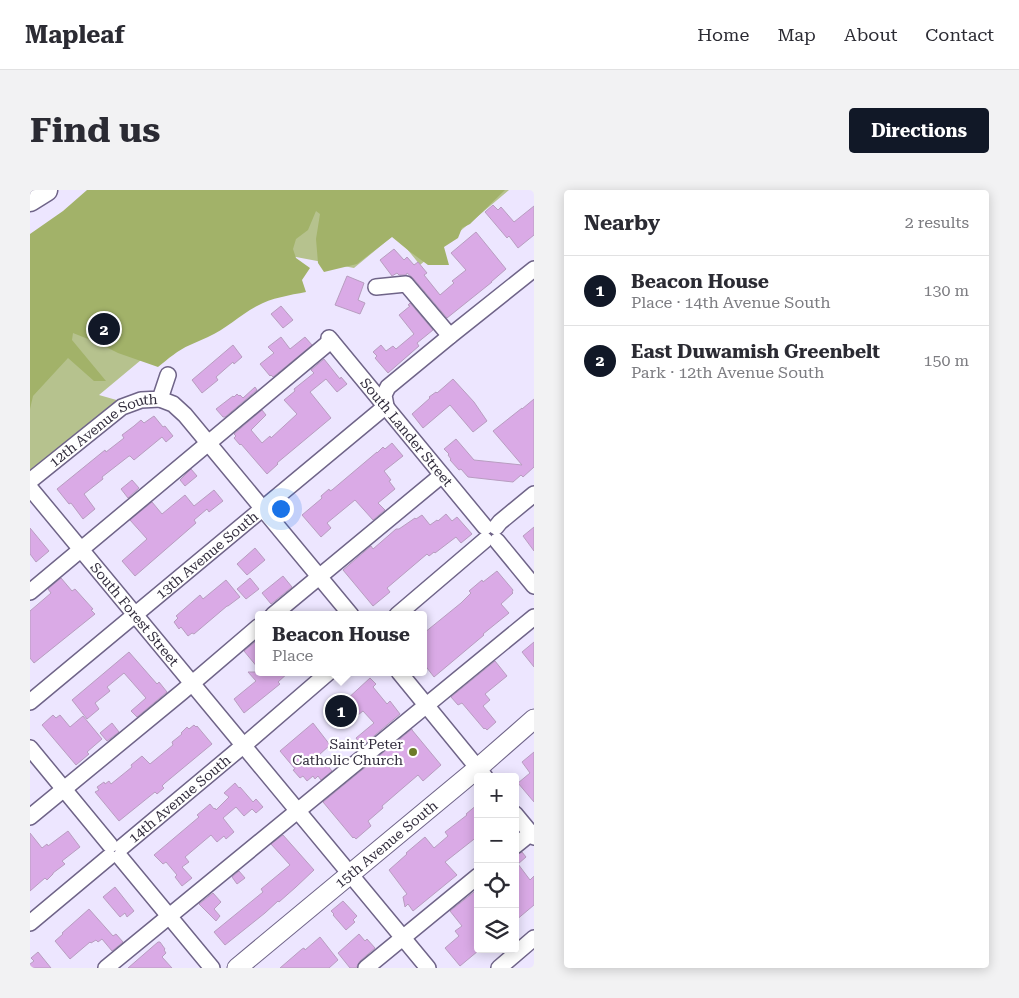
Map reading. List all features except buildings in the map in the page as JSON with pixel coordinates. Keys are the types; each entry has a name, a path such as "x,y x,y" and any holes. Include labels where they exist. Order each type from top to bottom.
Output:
{"highway":[{"path":"30,200 46,190"}],"main road":[{"name":"15th Avenue South","path":"237,968 350,874 482,772 534,720"}],"street":[{"path":"386,406 384,395 388,387 534,269"},
{"path":"376,286 406,284 450,336"},
{"name":"South Lander Street","path":"208,443 331,340 534,586"},
{"name":"12th Avenue South","path":"30,481 122,407 141,400 160,400 168,375"},
{"path":"160,400 172,404 185,415 348,611"},
{"name":"13th Avenue South","path":"30,702 386,406"},
{"path":"30,592 208,443"},
{"path":"278,611 442,475"},
{"name":"South Forest Street","path":"30,488 428,968"},
{"path":"402,611 491,534 500,522 534,494"},
{"path":"106,968 534,617"},
{"path":"30,817 255,630"},
{"name":"14th Avenue South","path":"30,923 324,676"},
{"path":"402,676 482,772"},
{"path":"30,748 212,968"},
{"path":"518,818 532,835 519,843"},
{"path":"366,968 474,879"},
{"path":"503,967 534,938"}],"green space":[{"path":"87,190 505,190 470,224 462,228 458,238 444,247 449,265 428,265 392,237 357,264 324,272 318,263 316,239 320,214 316,211 308,230 296,239 293,249 296,258 310,268 302,280 306,292 262,303 215,334 181,349 158,367 118,353 73,333 72,340 106,381 94,381 68,358 33,396 30,409 30,234 63,211"},
{"path":"161,190 509,190 420,265 395,234 354,268 275,253 249,270 99,395 120,401 30,474 30,283"}],"place":[{"name":"East Duwamish Greenbelt","path":"104,329"},
{"name":"Beacon House","path":"341,711"},
{"name":"Saint Peter Catholic Church","path":"413,752"}]}
